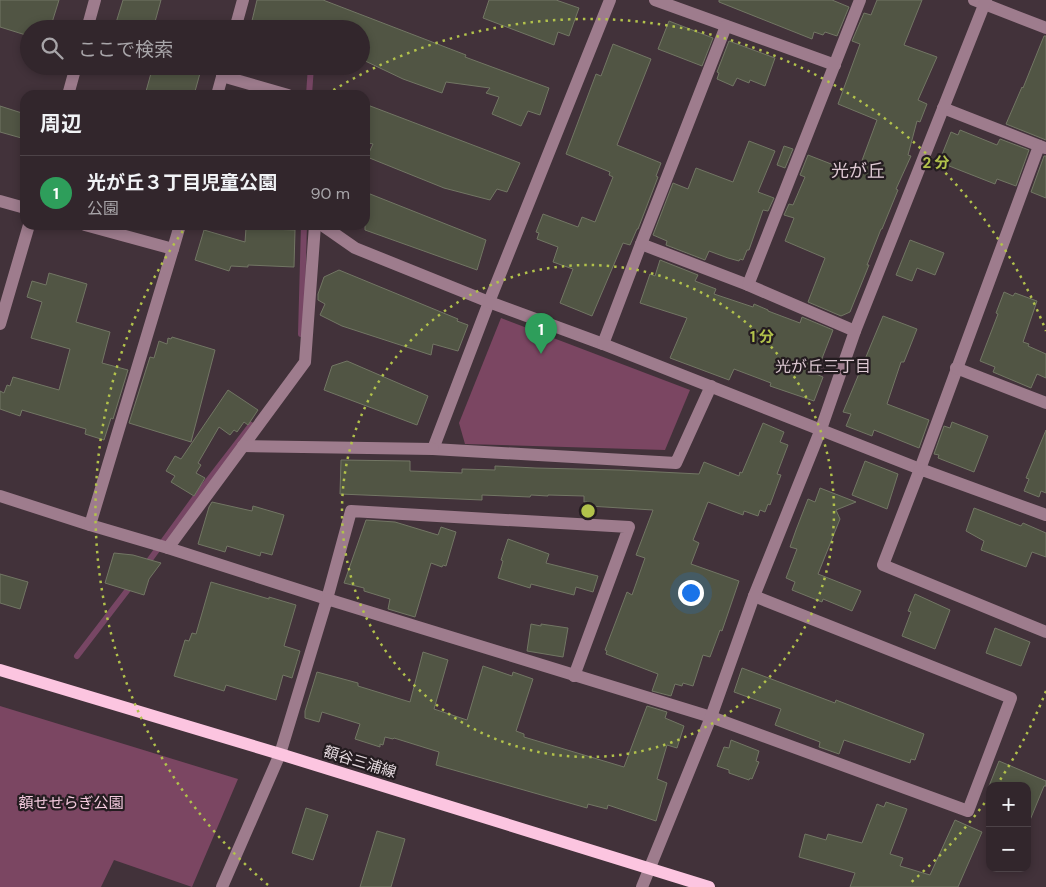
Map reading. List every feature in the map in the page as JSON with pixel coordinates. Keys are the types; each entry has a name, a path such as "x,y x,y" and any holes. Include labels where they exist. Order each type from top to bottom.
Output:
{"main road":[{"name":"額谷三浦線","path":"0,670 280,754 709,887"}],"street":[{"path":"89,20 95,0"},
{"path":"237,20 243,0"},
{"path":"433,449 488,302 610,0"},
{"path":"655,0 835,65"},
{"path":"748,285 860,0"},
{"path":"642,887 711,717 754,596 821,429 855,331 943,108 981,1 1046,28"},
{"path":"603,344 726,26"},
{"path":"69,90 74,75"},
{"path":"218,90 222,75"},
{"path":"234,75 274,90"},
{"path":"943,108 1043,147 956,368 883,565 1046,632"},
{"path":"0,201 20,207"},
{"path":"0,324 28,230"},
{"path":"103,230 173,249"},
{"path":"90,525 179,230"},
{"path":"162,546 243,446 305,362 314,230"},
{"path":"329,230 355,248 488,302 603,344 920,469 1046,515"},
{"path":"641,244 748,285 855,331"},
{"path":"956,368 1046,403"},
{"path":"243,446 433,449 676,463 711,386"},
{"path":"0,496 574,676 711,717 968,811 1011,698 754,596"},
{"path":"222,887 280,754 327,599 351,511 628,527 574,676"}],"green space":[{"path":"501,318 690,390 665,450 465,444 459,423"},
{"name":"額せせらぎ公園","path":"0,706 238,779 192,887 114,860 101,887 0,887"}],"building":[{"path":"0,0 59,0 53,20 20,20 20,33 0,27"},
{"path":"123,0 161,0 155,20 117,20"},
{"path":"257,0 323,0 466,55 465,57 549,88 540,115 528,111 521,126 492,114 499,97 486,93 490,88 446,82 442,93 403,79 370,63 370,20 252,20"},
{"path":"489,0 556,0 579,8 569,36 558,32 554,45 483,18"},
{"path":"719,0 832,0 849,7 837,36 825,32 823,35 814,32 812,39 719,2"},
{"path":"877,0 922,0 904,45 937,57 918,100 927,104 920,122 917,121 908,155 911,156 896,189 898,190 881,229 850,312 841,316 808,302 825,258 785,241 794,218 784,215 789,204 793,205 805,177 800,175 808,155 857,174 877,120 838,104 860,44 852,41 864,13 871,15"},
{"path":"669,21 713,38 702,66 658,49"},
{"path":"1044,36 1046,36 1046,140 1006,124"},
{"path":"729,41 775,58 765,86 750,80 749,83 737,78 733,86 717,79 719,73 717,72"},
{"path":"613,44 651,59 617,145 661,163 656,176 658,177 638,229 630,245 623,243 592,316 560,303 573,269 553,262 558,247 537,239 539,233 536,232 543,214 578,227 582,217 595,222 613,177 609,175 610,172 566,154 596,74 601,76"},
{"path":"151,75 200,75 195,90 146,90"},
{"path":"0,106 20,112 20,138 0,132"},
{"path":"370,106 520,163 507,192 497,189 490,200 444,188 370,158 370,150 373,144 370,143"},
{"path":"960,130 997,145 1000,139 1029,150 1016,186 997,179 995,184 939,162 951,132 958,135"},
{"path":"749,141 775,151 758,192 774,198 768,211 763,210 749,250 747,250 743,260 740,259 739,261 709,251 705,260 666,245 667,241 653,235 673,183 688,189 696,168 733,182"},
{"path":"784,146 793,149 785,168 777,165"},
{"path":"1044,156 1046,156 1046,198 1031,192"},
{"path":"370,194 486,240 477,270 365,230 370,230"},
{"path":"204,230 245,242 246,230 295,230 294,267 231,266 229,271 195,260"},
{"path":"910,240 944,253 935,275 917,268 912,281 896,275"},
{"path":"660,260 698,275 695,281 716,289 714,294 753,307 754,304 800,323 802,317 833,330 816,374 823,377 814,401 770,386 771,383 734,369 729,380 670,358 687,318 640,303 650,274 655,276"},
{"path":"339,270 458,319 457,321 468,325 458,351 433,344 431,355 342,326 320,315 325,304 318,300 318,294 324,277"},
{"path":"49,273 87,284 76,322 110,332 102,363 128,370 113,419 111,418 104,440 85,434 86,429 22,410 20,416 0,409 0,391 4,393 7,385 10,386 13,377 59,390 70,349 31,338 42,302 27,297 32,281 46,285"},
{"path":"1004,292 1013,296 1015,293 1037,301 1023,342 1046,354 1046,378 1037,374 1031,388 993,372 995,367 980,361 998,314 996,313"},
{"path":"883,316 917,329 904,362 901,362 887,404 929,420 919,448 874,430 872,436 846,426 851,414 843,412"},
{"path":"172,337 215,350 191,442 129,423 150,357 154,358 159,341 167,344 168,338 171,339"},
{"path":"347,361 428,396 417,425 324,390 332,366"},
{"path":"228,390 258,410 248,425 244,422 237,432 234,430 230,435 219,427 198,463 201,465 196,473 205,478 194,496 171,482 175,476 166,471 175,456 181,459"},
{"path":"952,422 988,436 974,472 938,458 939,455 934,454 944,426 950,428"},
{"path":"763,423 784,432 780,442 788,445 777,474 781,475 770,505 768,504 765,512 760,510 758,516 744,511 743,515 708,502 693,540 699,543 691,564 739,581 722,631 720,630 710,657 703,655 693,686 683,683 682,686 675,684 671,696 652,691 658,674 606,654 607,651 605,650 627,592 632,595 645,558 636,555 653,510 589,506 589,502 584,502 584,496 531,495 530,497 482,495 482,500 340,494 341,460 410,461 410,471 462,473 462,469 495,470 495,466 699,474 704,462 739,476"},
{"path":"1046,430 1046,493 1041,491 1039,497 1024,491 1029,479 1026,478"},
{"path":"865,461 898,474 887,509 852,495"},
{"path":"820,488 856,502 836,510 840,519 818,574 861,591 852,611 823,599 822,602 792,590 795,582 786,578 797,549 790,547 796,530 808,499 815,502"},
{"path":"212,502 252,511 253,506 284,515 272,555 261,552 260,556 227,546 225,552 198,544"},
{"path":"974,508 1021,526 1023,523 1046,533 1046,557 1032,552 1026,567 981,550 984,541 966,531"},
{"path":"366,520 395,522 438,535 441,527 456,532 446,566 443,565 442,567 431,563 415,617 388,609 390,599 364,591 364,588 344,583"},
{"path":"508,539 549,554 546,563 598,576 593,592 576,587 574,595 531,584 530,588 498,578 503,561 501,560"},
{"path":"114,553 133,555 161,563 149,579 144,595 105,583"},
{"path":"0,574 28,582 20,609 0,603"},
{"path":"211,582 296,605 284,646 300,651 292,678 283,675 276,700 226,685 224,691 174,676 185,640 189,641 192,633 196,634"},
{"path":"915,594 950,610 935,649 902,636 911,612 908,611"},
{"path":"531,624 568,628 563,657 527,651"},
{"path":"995,628 1030,642 1021,666 986,653"},
{"path":"423,652 448,660 434,709 467,720 483,666 512,676 513,672 533,679 516,731 524,734 524,737 624,767 647,706 667,712 665,718 684,726 677,748 667,745 657,779 667,783 656,821 608,805 607,809 588,804 587,808 436,765 439,752 394,738 385,737 383,745 380,744 380,747 355,739 360,724 322,712 319,722 305,718 305,711 317,672 358,683 358,686 410,702"},
{"path":"742,668 835,703 836,700 924,734 915,760 911,759 910,763 844,740 839,754 819,747 820,742 775,725 781,709 734,692"},
{"path":"731,740 759,751 756,761 759,762 752,779 750,778 749,780 729,773 729,770 717,766 724,747 729,748"},
{"path":"999,761 1046,781 1046,786 1044,786 1031,818 1031,782 991,782"},
{"path":"886,802 907,809 890,854 903,858 900,866 930,875 955,820 982,832 958,887 850,887 855,873 799,857 805,834 826,840 828,834 862,843 877,804 884,807"},
{"path":"306,808 328,815 313,860 292,853"},
{"path":"377,831 405,839 391,887 360,887"}],"waterway":[{"path":"309,90 310,75"},
{"path":"301,334 304,230"},
{"path":"146,565 251,425"},
{"path":"77,656 133,583"}],"place":[{"name":"光が丘３丁目児童公園","path":"541,354"}],"district":[{"name":"光が丘","path":"858,171"},
{"name":"光が丘三丁目","path":"823,366"}]}
